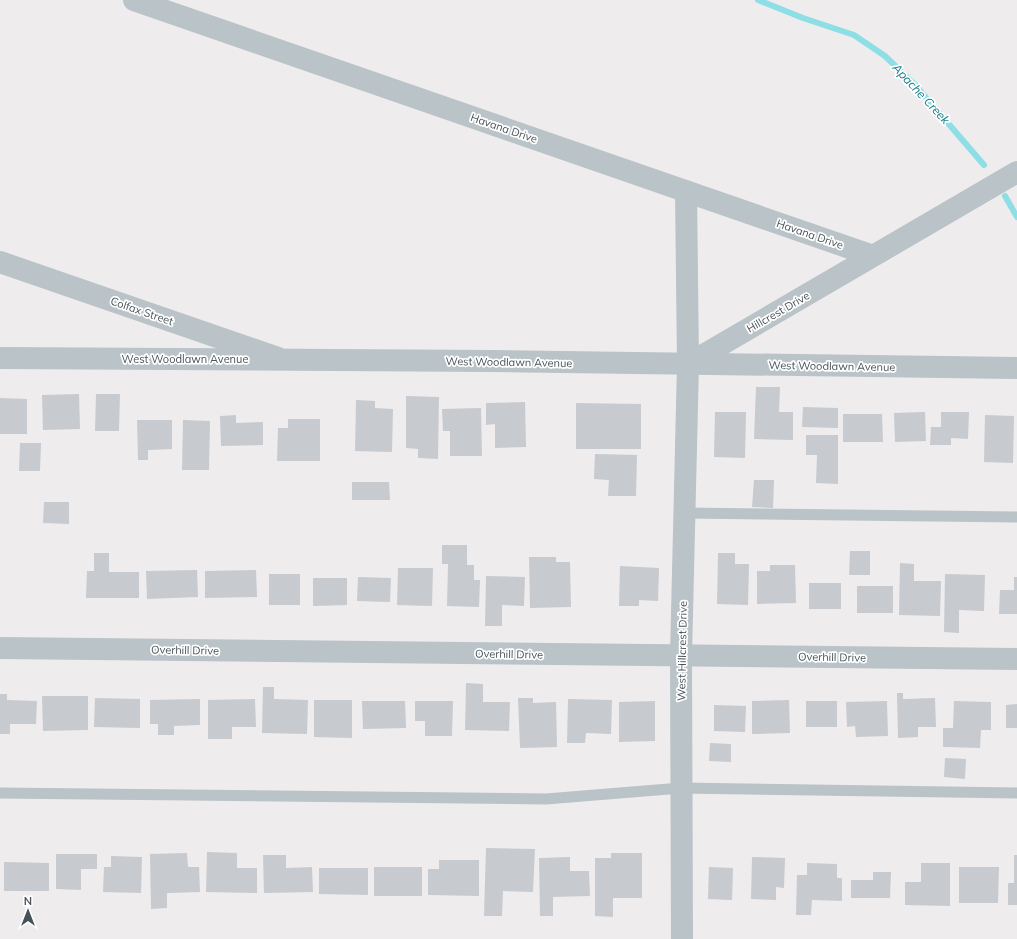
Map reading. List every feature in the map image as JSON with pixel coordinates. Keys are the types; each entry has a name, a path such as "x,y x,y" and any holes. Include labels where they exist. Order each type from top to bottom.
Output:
{"street":[{"name":"Havana Drive","path":"134,0 873,256"},
{"name":"Hillcrest Drive","path":"688,364 1017,172"},
{"path":"686,191 688,364"},
{"name":"Colfax Street","path":"0,262 283,360"},
{"name":"West Woodlawn Avenue","path":"0,358 1017,368"},
{"name":"West Hillcrest Drive","path":"682,939 681,655 688,364"},
{"name":"Overhill Drive","path":"0,648 1017,659"}],"lane":[{"path":"684,513 1017,517"},
{"path":"0,793 546,799 681,788 1017,793"}],"building":[{"path":"756,387 780,387 779,412 793,412 793,440 754,439"},
{"path":"79,394 80,429 43,430 42,395"},
{"path":"96,394 120,394 119,431 95,431"},
{"path":"406,396 439,397 438,459 418,458 418,449 406,448"},
{"path":"0,398 27,399 27,434 0,434"},
{"path":"356,400 375,401 375,408 393,409 392,452 355,451"},
{"path":"525,402 526,447 495,448 495,424 486,425 486,403"},
{"path":"576,403 641,404 641,449 576,449"},
{"path":"803,407 838,408 838,428 802,427"},
{"path":"481,408 482,456 450,456 450,431 443,431 442,409"},
{"path":"715,412 746,412 745,458 714,457"},
{"path":"925,412 926,441 895,442 894,413"},
{"path":"941,412 969,412 968,439 951,438 951,445 930,445 931,427 941,427"},
{"path":"843,414 882,414 883,442 843,442"},
{"path":"236,415 236,423 263,422 263,445 221,446 220,416"},
{"path":"985,415 1014,416 1013,463 984,462"},
{"path":"288,419 320,419 320,461 277,461 278,428 288,428"},
{"path":"137,420 172,420 172,449 148,450 148,460 138,460"},
{"path":"183,420 210,421 209,470 182,470"},
{"path":"806,435 838,435 838,484 816,483 817,455 806,455"},
{"path":"20,443 41,443 40,471 19,471"},
{"path":"595,454 637,455 636,496 608,496 609,480 594,479"},
{"path":"754,480 774,480 773,508 752,507"},
{"path":"352,482 389,482 390,500 352,500"},
{"path":"44,502 69,502 69,524 43,523"},
{"path":"442,545 467,545 467,565 474,565 474,580 480,580 479,607 447,606 448,564 442,564"},
{"path":"850,551 870,551 870,575 849,575"},
{"path":"94,553 109,553 109,572 139,572 139,598 86,598 87,571 94,571"},
{"path":"718,553 735,553 735,564 749,564 748,605 717,604"},
{"path":"529,557 556,557 556,562 570,562 571,607 530,608"},
{"path":"900,563 914,564 914,581 941,581 940,616 899,615"},
{"path":"770,565 795,565 796,603 757,604 757,571 770,571"},
{"path":"620,566 659,568 658,601 639,600 639,606 619,606"},
{"path":"398,568 433,568 432,606 397,605"},
{"path":"197,570 198,597 147,599 146,571"},
{"path":"256,570 257,597 205,598 205,571"},
{"path":"269,574 300,574 300,605 269,605"},
{"path":"945,574 985,575 984,611 959,610 959,633 944,632"},
{"path":"486,576 525,577 524,606 502,605 502,626 485,626"},
{"path":"358,577 391,578 390,602 357,601"},
{"path":"1014,577 1017,577 1017,614 999,614 1000,590 1014,590"},
{"path":"313,578 347,578 347,605 313,606"},
{"path":"809,583 841,583 841,609 809,609"},
{"path":"857,586 893,586 893,613 857,613"},
{"path":"466,683 483,684 483,702 510,702 509,731 465,730"},
{"path":"263,687 274,687 274,699 308,700 307,734 262,733"},
{"path":"897,693 903,693 903,699 935,698 936,727 918,727 918,737 898,738"},
{"path":"0,694 7,694 7,700 37,701 36,724 10,724 10,734 0,734"},
{"path":"42,696 88,696 88,730 43,731"},
{"path":"95,698 140,699 140,728 94,727"},
{"path":"518,698 533,698 533,703 556,702 557,747 520,748"},
{"path":"200,699 200,725 174,726 174,735 158,735 158,724 150,724 150,700"},
{"path":"255,699 256,727 232,727 232,739 208,739 208,700"},
{"path":"568,699 612,700 611,734 586,733 585,743 567,743"},
{"path":"314,700 352,700 352,738 314,737"},
{"path":"789,700 790,733 752,734 752,701"},
{"path":"362,701 405,701 406,728 363,729"},
{"path":"415,701 453,701 452,736 425,736 425,721 415,721"},
{"path":"655,701 655,741 619,742 619,702"},
{"path":"806,701 837,701 837,727 806,727"},
{"path":"887,701 888,736 856,737 855,726 847,727 846,702"},
{"path":"954,701 991,702 991,730 981,730 980,748 943,747 943,728 953,728"},
{"path":"1017,704 1017,728 1006,728 1006,705"},
{"path":"714,705 746,706 745,732 714,731"},
{"path":"710,743 731,744 731,762 709,761"},
{"path":"945,758 966,759 965,779 944,777"},
{"path":"486,848 535,849 533,892 503,891 502,916 484,916"},
{"path":"207,852 237,853 237,868 257,868 257,893 206,892"},
{"path":"187,853 188,867 199,867 200,892 167,893 167,908 151,909 150,854"},
{"path":"611,853 642,853 642,898 613,898 613,917 595,916 595,858 611,858"},
{"path":"56,854 97,854 97,869 81,869 81,890 56,889"},
{"path":"263,855 286,855 286,868 312,867 313,892 264,893"},
{"path":"1014,855 1017,855 1017,905 1008,905 1008,883 1014,883"},
{"path":"111,856 142,857 141,893 103,892 104,867 111,867"},
{"path":"570,857 570,871 589,871 590,896 553,897 553,916 540,916 539,858"},
{"path":"752,857 785,858 784,888 776,887 776,900 751,899"},
{"path":"439,860 479,860 479,896 428,895 428,869 439,869"},
{"path":"4,862 49,863 49,891 4,891"},
{"path":"807,863 837,864 837,878 842,878 842,901 812,900 811,915 796,915 797,875 807,875"},
{"path":"921,863 950,863 950,906 905,905 905,882 921,882"},
{"path":"374,867 422,867 422,896 374,896"},
{"path":"709,867 733,868 732,900 708,899"},
{"path":"959,867 999,867 998,903 959,903"},
{"path":"319,868 368,868 368,895 319,894"},
{"path":"873,872 891,872 890,898 851,898 851,880 873,880"}],"waterway":[{"name":"Apache Creek","path":"758,0 803,18 854,35 885,56 916,86 984,165"},
{"name":"Apache Creek","path":"1005,196 1017,217"}]}
